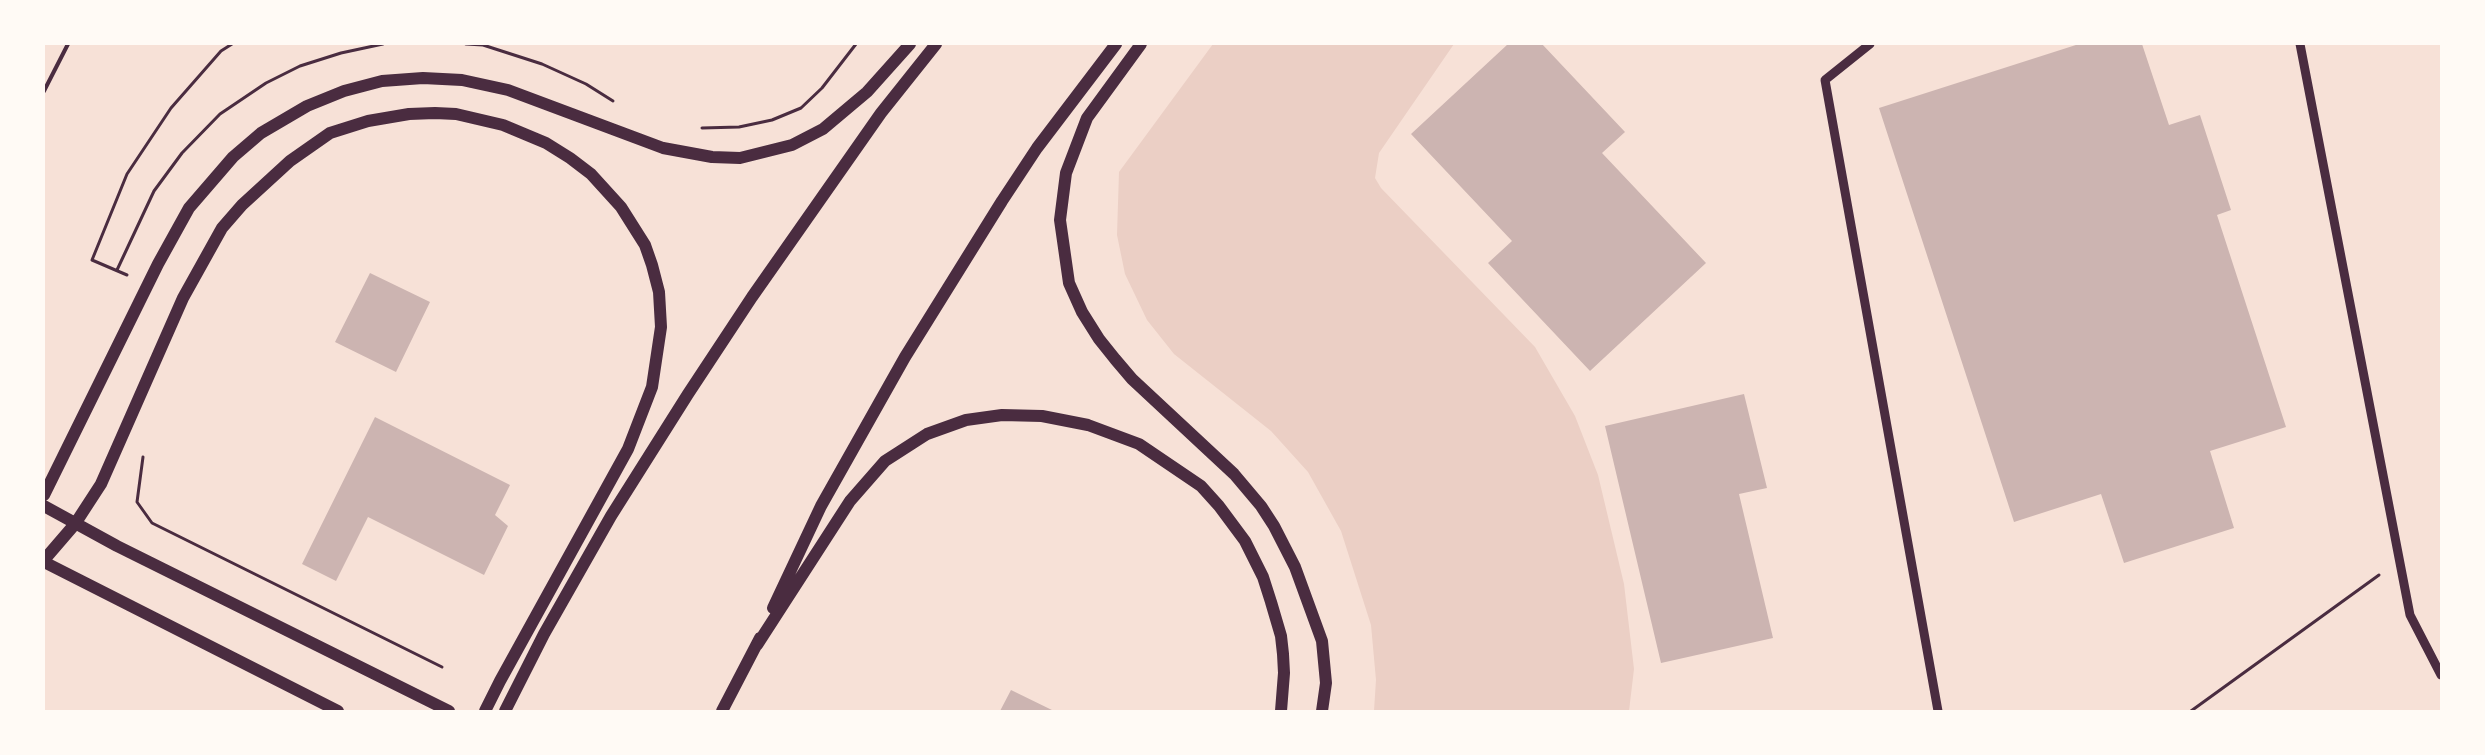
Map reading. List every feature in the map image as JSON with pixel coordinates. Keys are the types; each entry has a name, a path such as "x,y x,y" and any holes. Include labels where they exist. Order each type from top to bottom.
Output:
{"main road":[{"path":"44,495 148,284 189,208 233,157 261,132 307,106 344,91 382,81 407,78 462,80 508,90 662,148 712,157 740,158 792,146 822,129 867,92 910,44"},
{"path":"505,711 544,634 611,516 688,394 752,297 881,113 936,44"},
{"path":"722,711 757,645 821,506 905,357 1037,148 1116,44"},
{"path":"1141,44 1087,118 1066,172 1060,220 1069,283 1082,312 1099,340 1115,360 1132,379 1234,474 1261,506 1274,526 1295,567 1322,641 1326,684 1322,711"},
{"path":"338,711 44,561 75,524 101,484 183,298 200,264 222,228 242,205 290,161 330,133 368,121 409,114 456,114 478,118 503,126 546,143 591,174 621,207 645,245 659,292 661,326 652,387 628,449 504,673 485,711"},
{"path":"757,645 845,508 884,461 927,434 966,420 1002,415 1042,416 1088,425 1139,444 1193,480 1218,506 1249,548 1263,577 1271,602 1281,636 1283,654 1284,674 1280,711"},
{"path":"44,506 117,546 449,711"}],"street":[{"path":"1870,44 1825,80 1938,711"},
{"path":"2300,44 2410,615 2441,674"}],"lane":[{"path":"44,92 68,44"}],"path":[{"path":"148,284 92,260 127,174 171,108 222,51 232,44"},
{"path":"466,44 501,50 556,69 586,84 615,102"},
{"path":"693,126 703,128 739,127 772,120 801,108 822,88 856,44"},
{"path":"143,456 137,502 152,523 442,667"},
{"path":"2192,711 2400,559"}],"shaded area":[{"path":"1213,44 1454,44 1379,153 1375,178 1381,188 1535,347 1575,416 1598,475 1624,584 1634,669 1629,711 1374,711 1376,680 1371,625 1341,531 1308,472 1271,431 1174,354 1147,320 1125,274 1117,235 1119,172"}],"building":[{"path":"1508,44 1542,44 1625,132 1602,153 1706,263 1590,371 1488,263 1512,241 1411,134"},
{"path":"2079,44 2142,44 2169,125 2200,115 2231,210 2217,215 2286,427 2210,451 2234,528 2124,563 2101,494 2014,522 1879,108"},
{"path":"370,273 430,302 396,372 335,342"},
{"path":"1744,394 1767,488 1739,494 1773,638 1661,663 1605,426"},
{"path":"375,417 510,485 495,515 508,526 484,575 368,517 336,581 302,564"},
{"path":"1011,690 1054,711 1000,711"}]}
